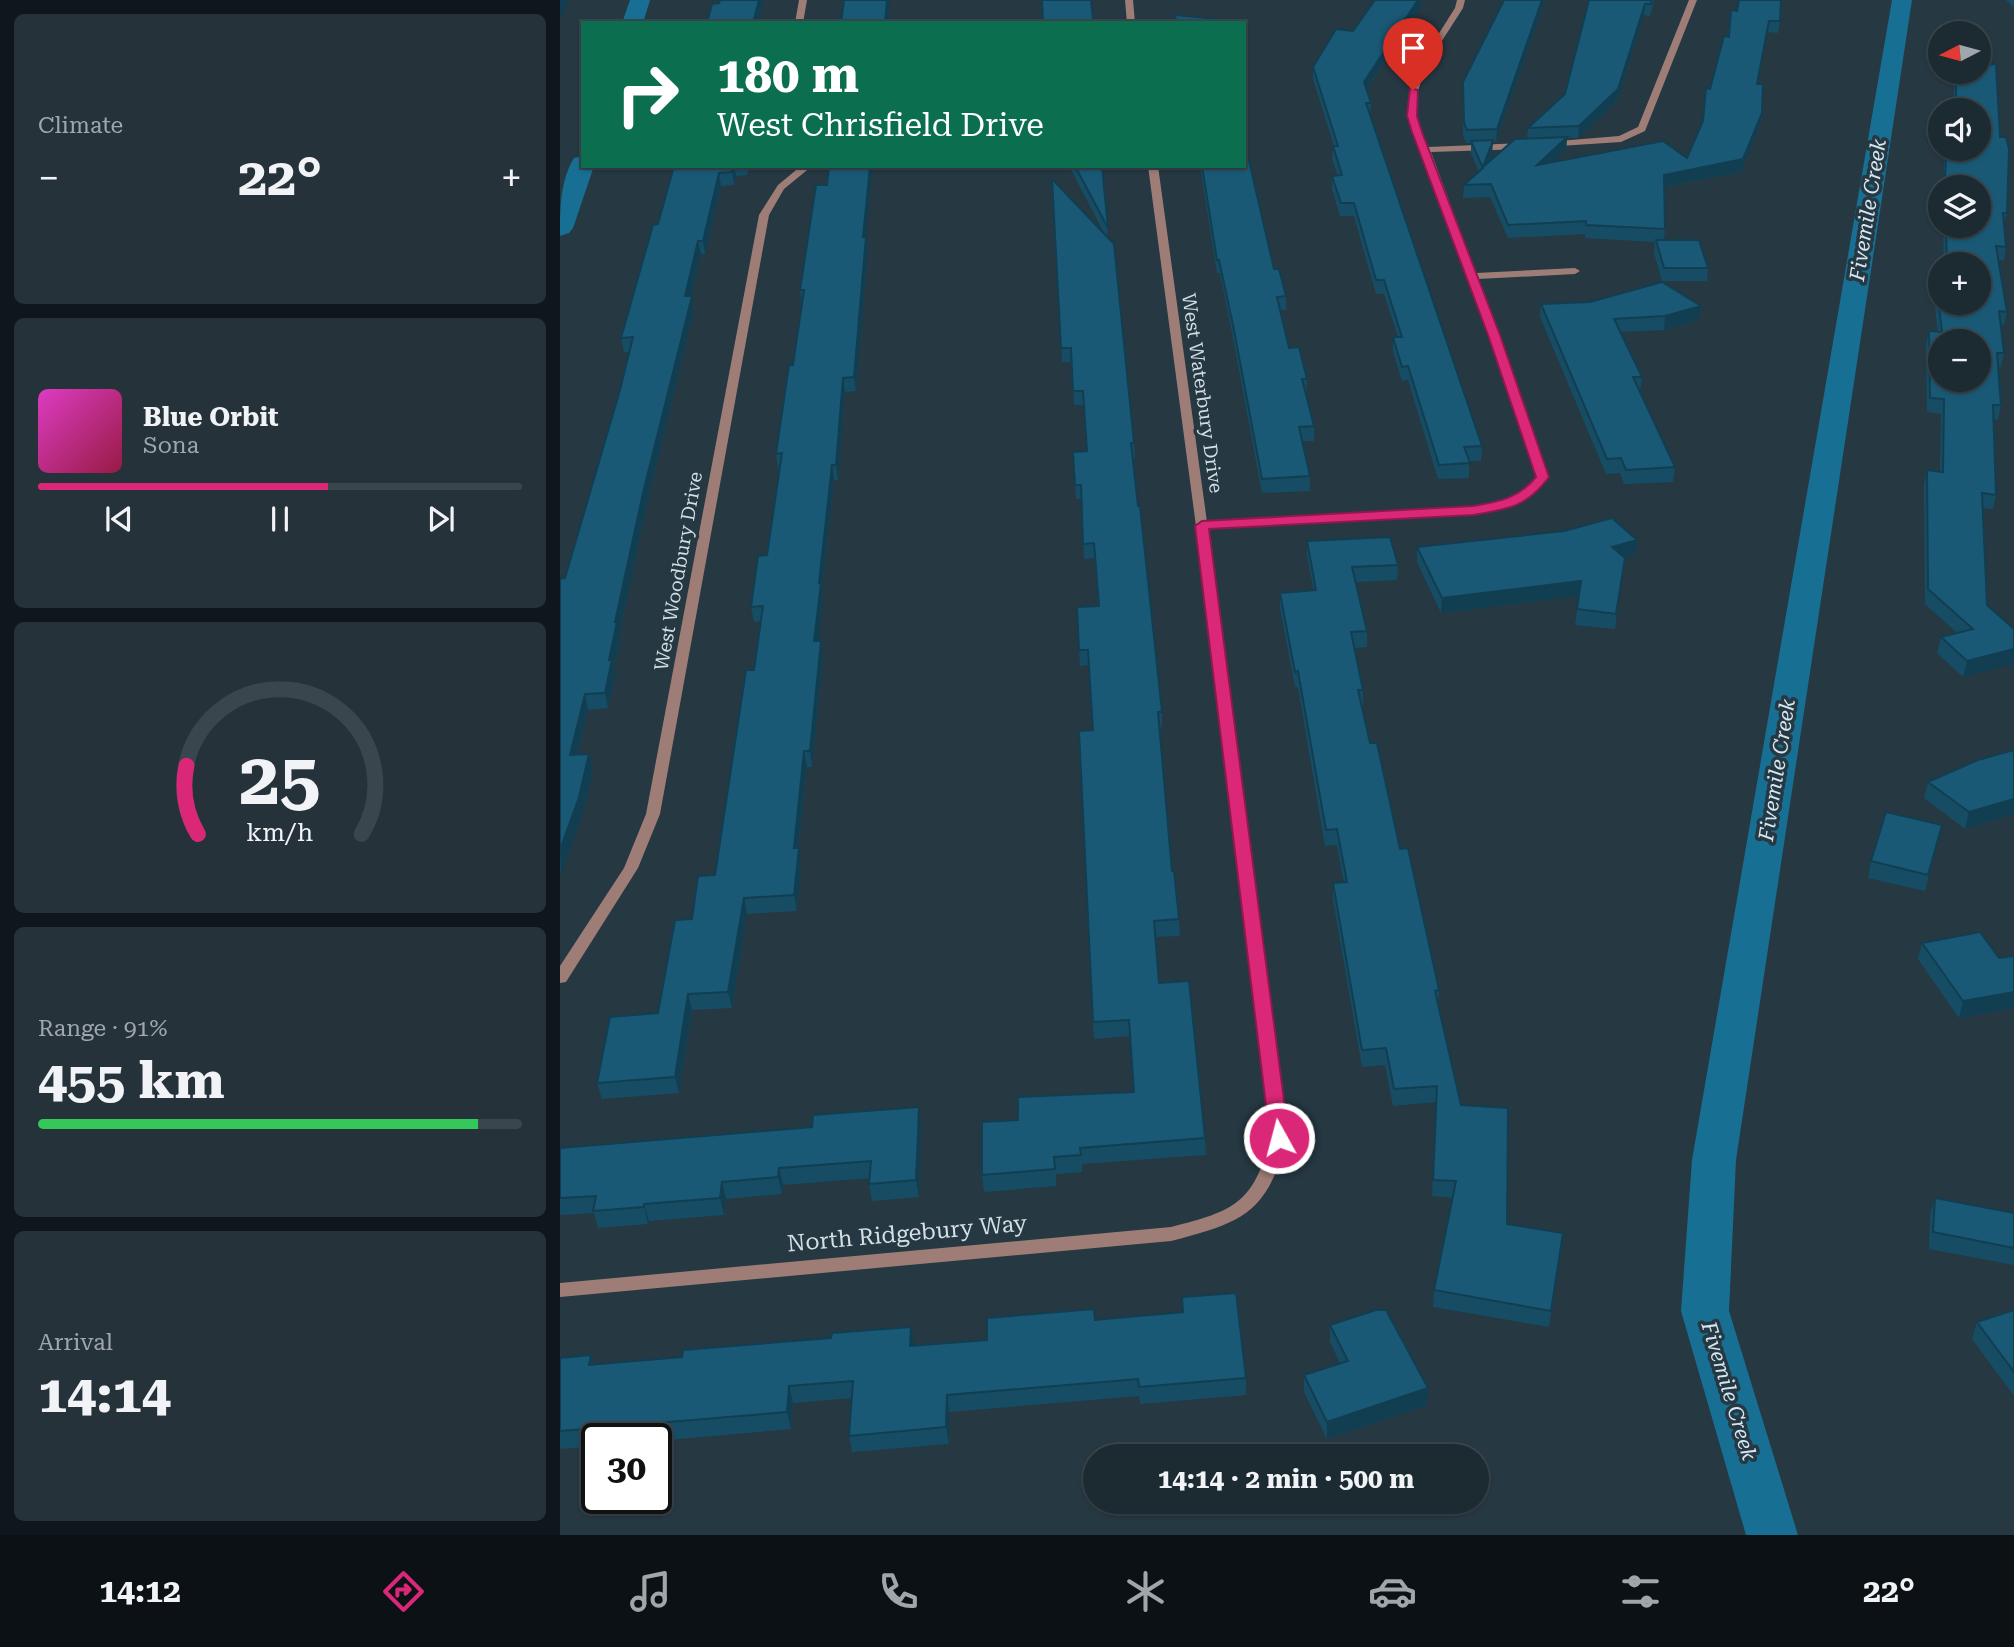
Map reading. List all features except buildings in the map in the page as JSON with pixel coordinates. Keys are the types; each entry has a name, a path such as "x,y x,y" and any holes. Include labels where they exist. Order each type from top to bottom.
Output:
{"street":[{"path":"799,21 803,0"},
{"path":"1129,0 1131,21"},
{"path":"1202,526 1473,510 1505,505 1530,493 1542,477 1412,116 1413,90 1420,72 1459,8 1461,0"},
{"path":"1424,150 1590,143 1621,139 1642,129 1693,0"},
{"name":"West Woodbury Drive","path":"560,978 631,867 653,814 764,215 769,200 781,186 804,168"},
{"name":"West Waterbury Drive","path":"1153,168 1202,526 1279,1138 1272,1170 1253,1202"},
{"path":"1471,276 1575,271"},
{"name":"North Ridgebury Way","path":"560,1290 1171,1234 1219,1222 1253,1202"}],"waterway":[{"path":"633,21 640,0"},
{"name":"Fivemile Creek","path":"1772,1535 1705,1311 1714,1160 1902,0"},
{"path":"560,228 581,168"}],"route":[{"path":"1279,1138 1202,526 1473,510 1505,505 1530,493 1542,477 1494,335 1417,132 1412,116 1413,90"}]}
